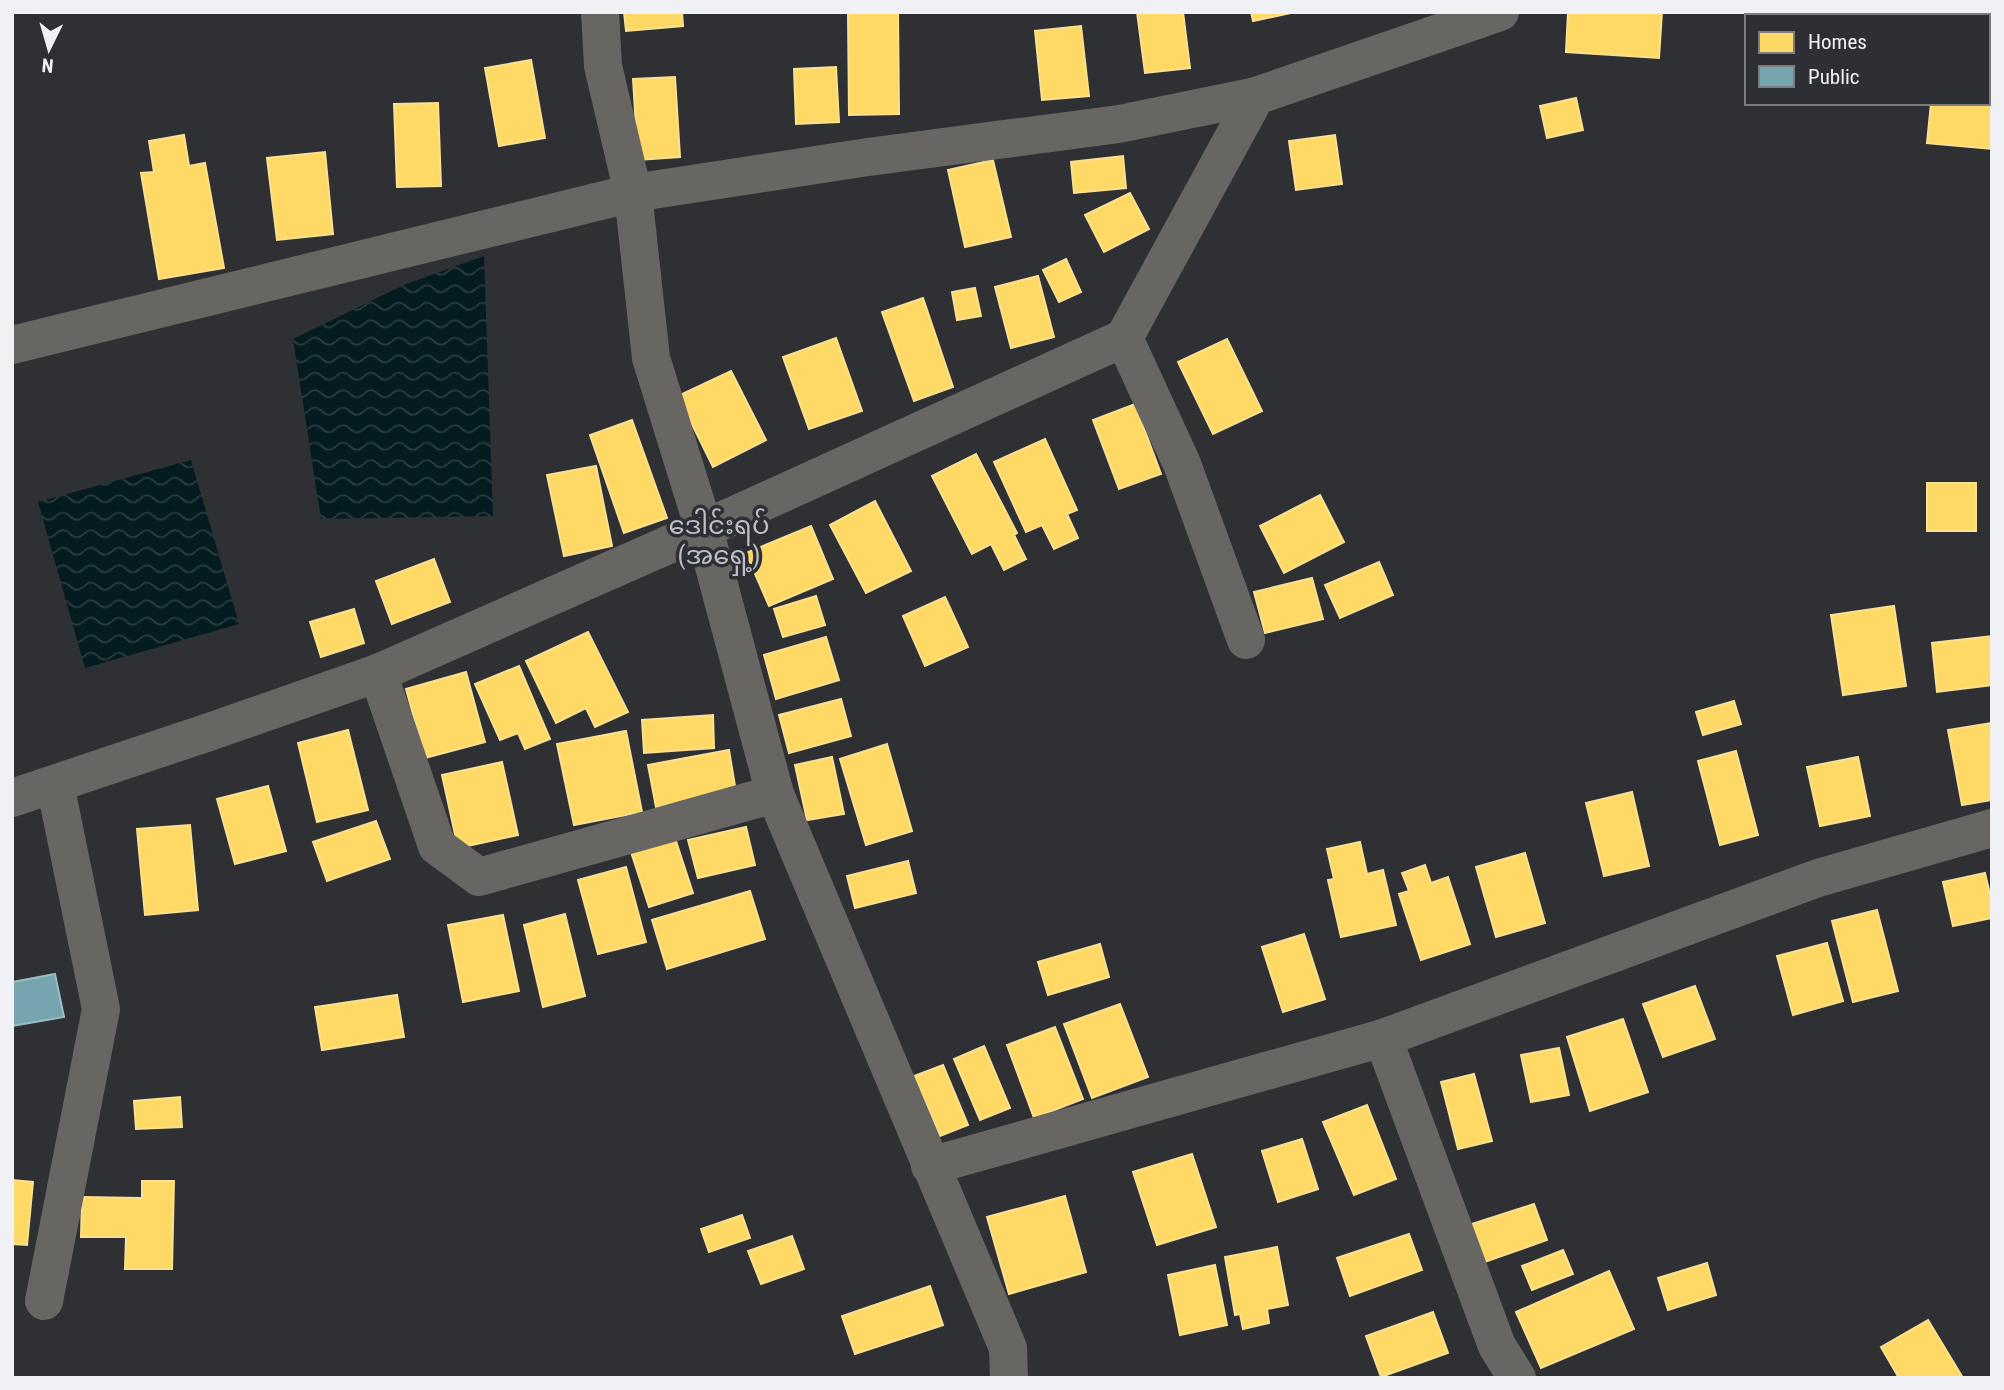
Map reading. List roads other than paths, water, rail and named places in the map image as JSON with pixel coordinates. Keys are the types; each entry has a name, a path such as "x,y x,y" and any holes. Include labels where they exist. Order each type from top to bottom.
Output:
{"street":[{"path":"600,12 603,66 633,193 650,358 704,529 775,794 1008,1348 1009,1378"},
{"path":"12,345 633,193 868,157 1119,124 1256,96 1500,12"},
{"path":"12,798 378,673 704,529 1124,338 1256,96"},
{"path":"1124,338 1182,464 1246,640"},
{"path":"378,673 437,846 479,877 775,794"},
{"path":"44,1301 101,1009 55,784"},
{"path":"930,1166 1383,1038 1818,878 1992,828"},
{"path":"1383,1038 1497,1346 1517,1378"}],"water":[{"path":"484,256 493,516 321,519 293,339 404,285"},
{"path":"191,460 239,624 85,668 38,502"}],"district":[{"name":"ဒေါင်းရပ် (အရှေ့)","path":"719,540"}]}
